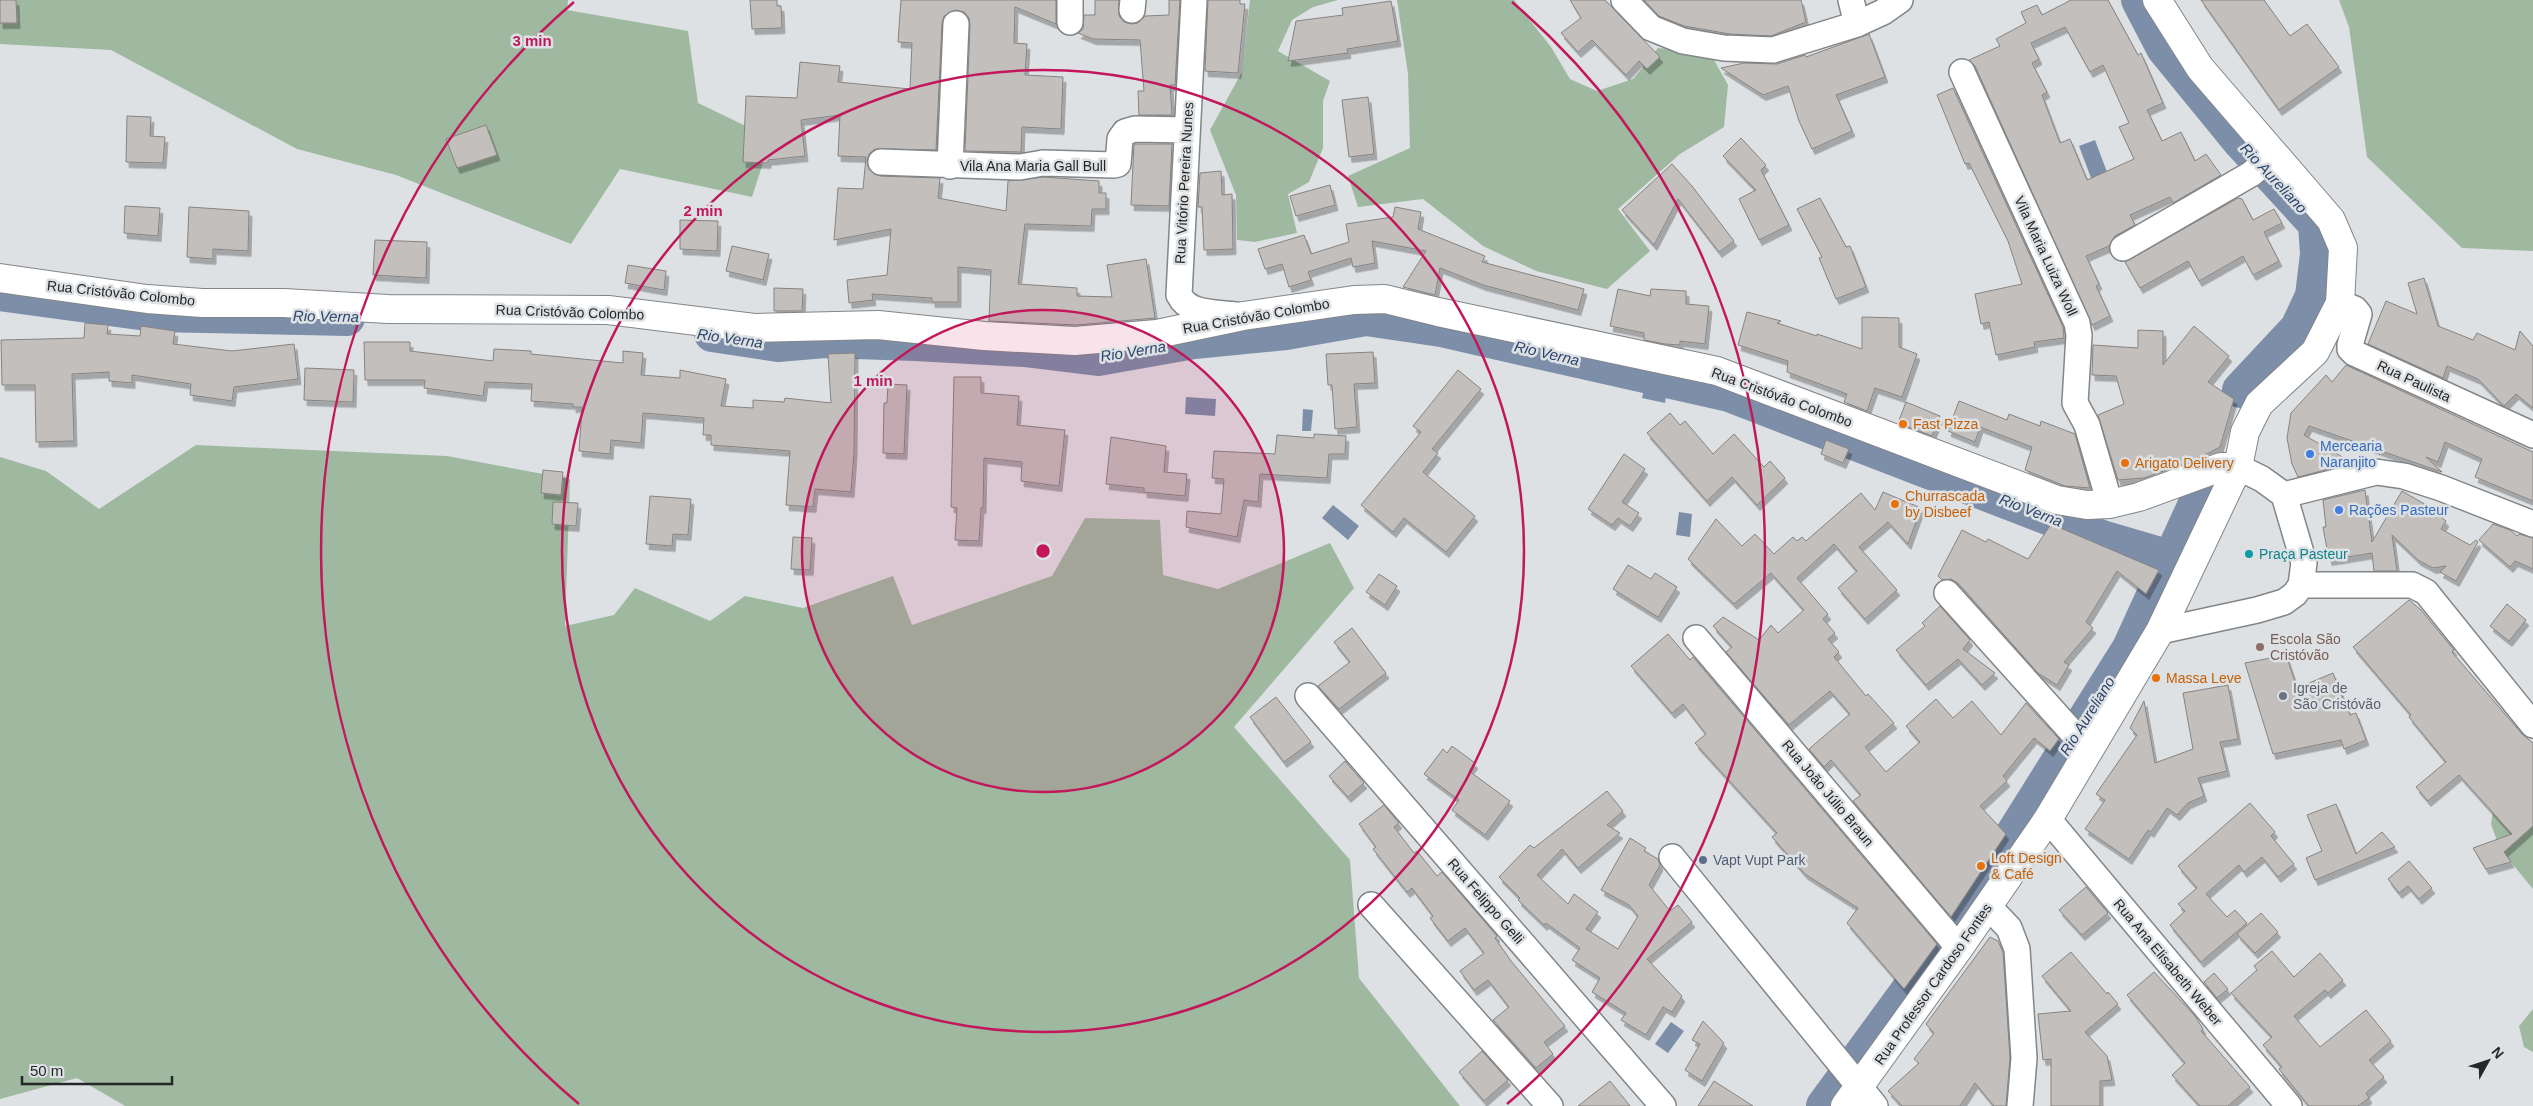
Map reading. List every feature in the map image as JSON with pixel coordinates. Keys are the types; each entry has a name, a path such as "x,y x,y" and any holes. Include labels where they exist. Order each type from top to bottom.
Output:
{"main road":[{"path":"2156,0 2200,68 2330,220 2343,248 2340,303 2315,352 2259,404 2245,432 2238,467 2160,631"},
{"name":"Rua Cristóvão Colombo","path":"0,278 147,299 388,308 608,310 754,328 878,325 984,336 1066,341 1158,334 1243,316 1354,300 1385,299 1717,371 2048,496 2087,505 2110,504 2140,497 2221,467 2238,467"},
{"name":"Rua Professor Cardoso Fontes","path":"1859,1100 1959,948 2048,819 2160,631"}],"street":[{"name":"Rua Vitório Pereira Nunes","path":"1194,0 1178,295 1183,304 1193,309 1243,316"},
{"path":"1624,0 1651,28 1683,41 1724,48 1772,50 1857,24 1883,12 1900,0"},
{"path":"1851,0 1857,24"},
{"path":"950,166 956,24"},
{"name":"Vila Maria Luiza Woll","path":"1962,72 2077,323 2079,335 2075,403 2087,425 2110,504"},
{"name":"Vila Ana Maria Gall Bull","path":"881,162 950,166 1020,167 1043,163 1114,165 1119,162 1120,139 1125,132 1136,129 1187,130"},
{"path":"2123,248 2251,174 2274,156"},
{"name":"Rua Paulista","path":"2340,303 2355,309 2359,314 2350,344 2350,349 2354,353 2533,435"},
{"path":"2160,631 2257,610 2284,602 2295,594 2301,585 2304,563 2284,495 2262,479 2238,467"},
{"path":"2284,495 2376,472 2404,476 2441,488 2533,524"},
{"path":"2301,585 2412,585 2420,588 2434,602 2533,725"},
{"path":"1947,593 2088,751"},
{"name":"Rua João Júlio Braun","path":"1696,638 1959,948"},
{"name":"Rua Felippo Gelli","path":"1308,696 1663,1106"},
{"name":"Rua Ana Elisabeth Weber","path":"2048,819 2289,1106"},
{"path":"1672,857 1834,1058 1859,1100"},
{"path":"1371,905 1550,1106"},
{"path":"1988,906 2009,928 2017,949 2024,1058 2020,1106"}],"green space":[{"path":"0,0 568,0 567,10 688,31 698,103 771,138 752,197 620,169 571,244 396,175 297,149 111,50 0,44"},
{"path":"1250,0 1338,0 1313,7 1292,20 1278,51 1330,81 1323,101 1323,148 1309,182 1288,194 1297,233 1255,242 1237,240 1236,195 1210,130 1242,72"},
{"path":"1397,0 1514,0 1551,47 1570,79 1597,91 1633,79 1658,48 1710,53 1728,85 1724,127 1680,154 1618,209 1650,251 1607,289 1536,271 1483,246 1423,199 1358,207 1348,176 1410,148 1408,74"},
{"path":"2339,0 2533,0 2533,251 2462,248 2367,157 2349,27"},
{"path":"196,445 447,456 570,479 565,626 614,615 635,588 710,621 745,596 803,608 893,576 912,625 1052,576 1085,518 1160,520 1163,575 1218,589 1330,543 1354,588 1234,727 1350,860 1359,978 1460,1106 125,1106 77,1078 0,1099 0,457 46,471 99,509"},
{"path":"2533,763 2533,889 2500,849 2491,824 2495,798"},
{"path":"2533,1009 2533,1052 2524,1047 2519,1026"}],"water":[{"path":"2095,140 2107,172 2091,178 2079,146"},
{"path":"1645,385 1667,389 1665,403 1642,398"},
{"path":"1186,397 1216,399 1215,416 1185,414"},
{"path":"1303,409 1313,410 1311,431 1302,431"},
{"path":"1333,505 1359,526 1348,540 1322,518"},
{"path":"1679,512 1692,514 1690,537 1676,535"},
{"path":"1671,1022 1684,1031 1668,1053 1655,1044"}],"building":[{"path":"0,0 16,0 17,23 0,23"},
{"path":"750,0 777,0 777,6 781,6 782,28 752,29"},
{"path":"901,0 1056,0 1056,24 1015,7 1014,43 1027,44 1025,75 1063,77 1061,129 1022,127 1021,152 965,151 970,25 969,18 964,12 956,10 944,16 942,23 936,150 875,149 869,154 867,161 869,169 874,174 880,176 940,178 938,198 1006,211 1008,181 1044,177 1099,181 1099,193 1106,193 1106,209 1092,209 1091,226 1025,224 1018,284 1077,288 1077,296 1112,297 1107,265 1146,259 1155,318 1077,325 989,321 991,270 958,267 958,302 932,302 932,298 872,294 873,300 849,303 847,280 887,275 891,229 834,240 838,188 863,189 866,157 838,156 840,115 801,120 805,156 768,160 768,163 743,162 746,96 797,98 800,62 840,66 838,82 910,89 912,43 898,42"},
{"path":"1095,0 1119,0 1119,16 1124,22 1131,24 1138,23 1145,16 1169,15 1169,0 1180,0 1175,85 1170,85 1172,115 1139,115 1138,91 1144,91 1140,40 1093,39 1078,33 1083,29 1084,15 1095,15"},
{"path":"1208,0 1240,0 1240,4 1245,4 1238,73 1205,71"},
{"path":"1570,0 1605,0 1660,57 1647,69 1639,61 1626,75 1592,40 1578,52 1561,33 1581,18"},
{"path":"1644,0 1801,0 1806,22 1771,36 1730,34 1684,26 1659,16"},
{"path":"2071,0 2108,0 2138,55 2141,53 2163,103 2147,110 2162,141 2181,132 2195,161 2206,154 2221,175 2173,203 2170,197 2130,215 2135,225 2115,236 2109,246 2086,256 2099,284 2096,286 2110,316 2092,325 1975,66 1969,60 2000,46 1996,39 2026,23 2021,12 2037,5 2042,15","holes":["2065,27 2090,72 2103,65 2129,123 2119,127 2134,159 2087,180 2070,139 2060,143 2042,95 2047,92 2032,63 2039,59 2031,43"]},
{"path":"2201,0 2264,0 2290,36 2307,24 2339,67 2279,110"},
{"path":"1391,1 1398,41 1347,49 1348,53 1288,61 1296,21 1343,15 1342,8"},
{"path":"1869,34 1885,77 1836,95 1852,131 1812,149 1799,121 1788,86 1763,95 1721,68 1744,63 1777,64 1805,55 1806,57"},
{"path":"1953,88 2063,327 2064,338 2034,342 2035,347 1996,355 1989,322 1981,324 1975,294 2022,284 2008,241 1969,163 1965,164 1937,95"},
{"path":"1368,97 1374,154 1349,157 1342,100"},
{"path":"127,116 151,117 150,136 165,137 163,163 126,162"},
{"path":"486,125 497,155 457,168 446,139"},
{"path":"1741,138 1766,165 1761,170 1789,225 1759,240 1739,199 1756,190 1723,156"},
{"path":"1134,144 1172,144 1169,206 1131,205"},
{"path":"1672,164 1692,186 1734,241 1719,252 1678,199 1654,245 1622,210"},
{"path":"1221,171 1222,195 1232,194 1233,249 1204,250 1202,207 1198,207 1200,173"},
{"path":"1330,185 1335,205 1296,216 1290,196"},
{"path":"1820,198 1846,247 1850,246 1866,287 1836,299 1819,258 1822,257 1797,209"},
{"path":"2238,198 2242,199 2253,220 2274,209 2282,223 2264,232 2279,261 2253,275 2243,256 2199,281 2188,261 2140,288 2125,262"},
{"path":"125,206 160,208 158,236 124,233"},
{"path":"189,207 249,211 248,251 213,249 213,259 187,257"},
{"path":"1395,207 1421,212 1418,229 1485,256 1482,262 1584,289 1578,310 1483,285 1440,268 1435,295 1403,287 1426,251 1372,241 1375,263 1353,267 1351,258 1308,272 1311,280 1289,287 1282,264 1265,269 1258,249 1304,235 1311,254 1349,242 1346,224 1393,217"},
{"path":"680,220 718,221 717,251 680,249"},
{"path":"375,240 427,242 426,278 373,275"},
{"path":"732,246 769,254 763,280 726,271"},
{"path":"628,265 666,271 664,290 625,283"},
{"path":"2424,278 2438,326 2473,340 2477,333 2515,350 2520,331 2533,346 2533,408 2516,394 2504,406 2478,379 2447,366 2443,378 2368,344 2386,301 2417,314 2408,283"},
{"path":"774,288 803,289 802,311 774,311"},
{"path":"1618,289 1650,296 1651,289 1686,291 1686,304 1709,306 1705,344 1680,341 1680,345 1665,344 1644,340 1644,333 1610,326"},
{"path":"1747,312 1781,321 1777,323 1862,349 1862,317 1899,318 1899,347 1917,354 1902,397 1875,388 1867,411 1844,402 1847,394 1787,372 1788,361 1738,345"},
{"path":"85,323 108,325 107,334 140,336 141,326 175,331 173,344 232,351 294,344 298,379 234,387 232,401 190,395 191,384 132,375 132,383 109,381 109,372 72,374 74,441 36,442 35,385 2,385 1,340 84,338"},
{"path":"2194,326 2229,356 2208,382 2234,399 2220,447 2199,458 2144,478 2118,480 2098,415 2124,404 2116,376 2092,375 2093,345 2138,348 2138,330 2163,331 2163,365"},
{"path":"364,342 410,342 410,351 493,361 494,349 531,351 531,354 623,363 623,351 643,353 641,375 680,378 680,370 726,379 721,406 753,408 753,400 784,402 785,398 831,403 828,354 855,353 854,452 851,492 815,489 813,507 786,505 790,451 711,445 711,435 703,435 704,418 643,413 641,443 611,440 610,454 579,451 582,407 573,407 573,404 531,401 532,384 485,382 483,396 424,388 425,380 365,380"},
{"path":"1373,352 1375,383 1354,384 1357,427 1335,429 1332,385 1328,385 1326,354"},
{"path":"2346,365 2533,452 2533,501 2475,477 2482,459 2445,442 2438,462 2426,457 2442,472 2309,426 2304,435 2353,463 2298,477 2292,464 2287,438 2291,413 2326,375 2332,382"},
{"path":"305,368 354,370 353,402 304,400"},
{"path":"1458,370 1481,389 1432,449 1438,453 1423,472 1475,516 1446,552 1404,518 1393,532 1361,505 1421,432 1413,426"},
{"path":"954,377 981,377 981,393 1019,396 1017,425 1065,430 1059,486 1021,481 1022,462 984,458 983,508 981,508 979,541 955,540 957,508 951,507"},
{"path":"888,384 907,385 904,454 883,453 884,403 887,403"},
{"path":"1959,401 2007,420 2009,414 2040,426 2041,421 2075,434 2090,488 2065,486 2025,470 2032,447 1980,427 1975,442 1948,431"},
{"path":"1906,402 1940,416 1932,436 1898,423"},
{"path":"1670,413 1680,425 1685,421 1713,454 1734,434 1764,467 1770,461 1785,478 1757,505 1732,477 1707,501 1647,433"},
{"path":"1314,434 1346,436 1345,454 1329,454 1327,478 1260,474 1258,502 1244,500 1237,537 1186,527 1187,511 1221,514 1224,479 1212,478 1214,451 1275,454 1277,435 1314,438"},
{"path":"1111,437 1166,446 1164,472 1187,474 1185,496 1144,492 1144,488 1106,484"},
{"path":"1826,440 1849,449 1843,463 1821,454"},
{"path":"1624,454 1645,469 1622,502 1639,513 1630,526 1618,518 1612,525 1588,509"},
{"path":"543,470 563,472 561,495 541,493"},
{"path":"2365,490 2372,542 2402,491 2428,506 2446,521 2441,529 2470,545 2476,540 2478,542 2456,581 2440,572 2446,566 2433,568 2418,560 2392,535 2397,571 2374,571 2372,553 2329,560 2323,527 2326,527 2323,500"},
{"path":"1883,492 1921,508 1908,544 1888,522 1859,547 1897,590 1865,619 1838,588 1857,571 1834,544 1797,578 1828,614 1823,619 1835,633 1828,639 1839,652 1834,657 1866,696 1868,694 1894,723 1865,747 1886,772 1920,742 1906,726 1936,699 1953,718 1972,701 2001,735 2026,703 2059,739 2050,751 2034,738 2003,776 2007,781 1980,806 2006,834 1951,917 1853,801 1861,795 1831,760 1824,767 1809,749 1850,714 1830,691 1789,725 1726,652 1732,647 1713,626 1723,617 1759,640 1771,625 1778,633 1804,610 1771,573 1734,604 1688,559 1716,519 1742,546 1755,534 1774,554 1793,537 1797,541 1802,537 1806,541 1861,493 1875,510"},
{"path":"650,496 691,499 688,535 673,534 672,546 646,544"},
{"path":"553,502 578,503 576,526 552,524"},
{"path":"2051,524 2159,570 2146,594 2117,571 2086,622 2093,628 2064,662 2069,665 2057,685 2038,673 1958,583 1951,579 1942,580 1938,576 1962,530 1986,542 1988,539 2028,559"},
{"path":"2493,524 2510,530 2517,536 2519,534 2533,538 2533,569 2515,561 2510,567 2479,540"},
{"path":"793,537 812,538 810,570 791,569"},
{"path":"1628,565 1651,579 1655,573 1677,587 1658,617 1613,589"},
{"path":"1379,574 1397,586 1385,605 1366,592"},
{"path":"2409,600 2421,610 2454,650 2452,652 2522,734 2533,743 2533,826 2504,852 2511,862 2486,869 2473,848 2512,834 2459,775 2428,801 2416,787 2446,762 2409,717 2411,715 2353,647"},
{"path":"2507,604 2526,620 2509,641 2490,626"},
{"path":"1940,606 1970,640 1963,649 1995,673 1982,685 1958,659 1926,685 1896,650 1925,626 1922,623"},
{"path":"1352,628 1386,673 1339,709 1318,686 1350,662 1334,642"},
{"path":"1668,634 1690,660 1693,657 1937,944 1904,989 1847,923 1858,908 1805,874 1772,837 1777,833 1695,743 1706,734 1683,704 1672,713 1631,666"},
{"path":"2286,655 2297,688 2333,673 2350,715 2356,713 2366,740 2344,749 2341,740 2273,754 2245,663"},
{"path":"2228,685 2238,739 2220,742 2227,771 2198,778 2204,796 2188,803 2177,815 2167,808 2151,832 2148,830 2129,859 2085,829 2105,800 2096,794 2137,735 2130,728 2144,701 2155,763 2193,749 2183,693"},
{"path":"1276,697 1311,742 1284,762 1250,717"},
{"path":"1452,746 1475,763 1469,771 1510,801 1485,835 1452,810 1459,800 1424,774 1443,749 1447,753"},
{"path":"1345,761 1364,783 1348,797 1329,776"},
{"path":"1607,791 1623,811 1607,825 1620,833 1578,868 1562,849 1537,875 1568,904 1574,894 1598,912 1586,929 1618,949 1638,916 1629,905 1601,890 1630,838 1646,848 1644,851 1658,859 1660,865 1649,885 1670,911 1678,905 1692,922 1647,959 1682,996 1672,1012 1663,1007 1646,1035 1621,1020 1626,1013 1592,992 1600,978 1572,960 1580,948 1546,923 1544,925 1518,900 1520,898 1499,877 1530,845 1534,848"},
{"path":"2250,803 2275,832 2271,836 2294,864 2278,877 2262,857 2244,872 2239,865 2206,894 2227,917 2235,910 2247,923 2201,962 2170,925 2185,911 2178,904 2197,888 2178,866"},
{"path":"2336,804 2356,854 2382,832 2395,847 2315,880 2306,858 2322,851 2307,815"},
{"path":"1384,805 1399,823 1394,827 1414,853 1417,851 1437,876 1442,872 1497,936 1495,938 1511,961 1565,1026 1544,1042 1553,1054 1536,1068 1493,1020 1509,1007 1488,980 1474,990 1460,971 1484,953 1465,928 1448,941 1430,918 1433,916 1412,888 1407,892 1373,849 1376,847 1359,824"},
{"path":"2409,861 2432,888 2419,899 2408,886 2399,893 2388,879"},
{"path":"2086,887 2108,913 2082,935 2059,910"},
{"path":"2261,913 2278,932 2255,953 2237,934"},
{"path":"1990,937 1998,941 2003,952 2010,1058 2006,1106 1994,1106 1975,1083 1960,1106 1902,1106 1888,1091 1919,1063 1914,1059 1934,1033 1926,1024"},
{"path":"2272,951 2294,977 2320,953 2343,980 2328,993 2325,990 2294,1016 2320,1047 2366,1010 2391,1041 2369,1060 2384,1077 2366,1093 2369,1098 2358,1106 2309,1106 2279,1069 2282,1067 2263,1045 2272,1037 2231,993 2257,970 2254,966"},
{"path":"2071,952 2118,1004 2085,1032 2107,1056 2112,1080 2100,1081 2100,1106 2051,1106 2051,1059 2043,1060 2038,1014 2071,1011 2042,976"},
{"path":"2154,972 2195,1016 2203,1029 2201,1031 2250,1087 2228,1106 2200,1106 2172,1075 2185,1063 2127,995"},
{"path":"2214,973 2228,989 2217,998 2204,982"},
{"path":"1703,1021 1724,1043 1702,1081 1685,1070 1700,1044 1692,1040"},
{"path":"1482,1051 1508,1080 1484,1101 1459,1072"},
{"path":"1610,1081 1630,1106 1578,1106"},
{"path":"1714,1081 1753,1106 1698,1106"}],"waterway":[{"name":"Rio Aureliano","path":"2139,0 2164,48 2240,141 2316,224 2318,254 2313,296 2298,328 2240,390"},
{"name":"Rio Verna","path":"0,293 154,314 347,318"},
{"name":"Rio Verna","path":"712,334 778,344 825,340 916,343 1024,349 1098,358 1194,341 1286,332 1366,318 1441,329 1729,394 2102,538 2170,558"},
{"name":"Rio Aureliano","path":"1824,1106 1955,927 2130,648 2200,495"}],"place":[{"name":"Fast Pizza","path":"1903,424"},
{"name":"Mercearia Naranjito","path":"2310,454"},
{"name":"Arigato Delivery","path":"2125,463"},
{"name":"Churrascada by Disbeef","path":"1895,504"},
{"name":"Rações Pasteur","path":"2339,510"},
{"name":"Praça Pasteur","path":"2249,554"},
{"name":"Escola São Cristóvão","path":"2260,647"},
{"name":"Massa Leve","path":"2156,678"},
{"name":"Igreja de São Cristóvão","path":"2283,696"},
{"name":"Vapt Vupt Park","path":"1703,860"},
{"name":"Loft Design & Café","path":"1981,866"}]}
